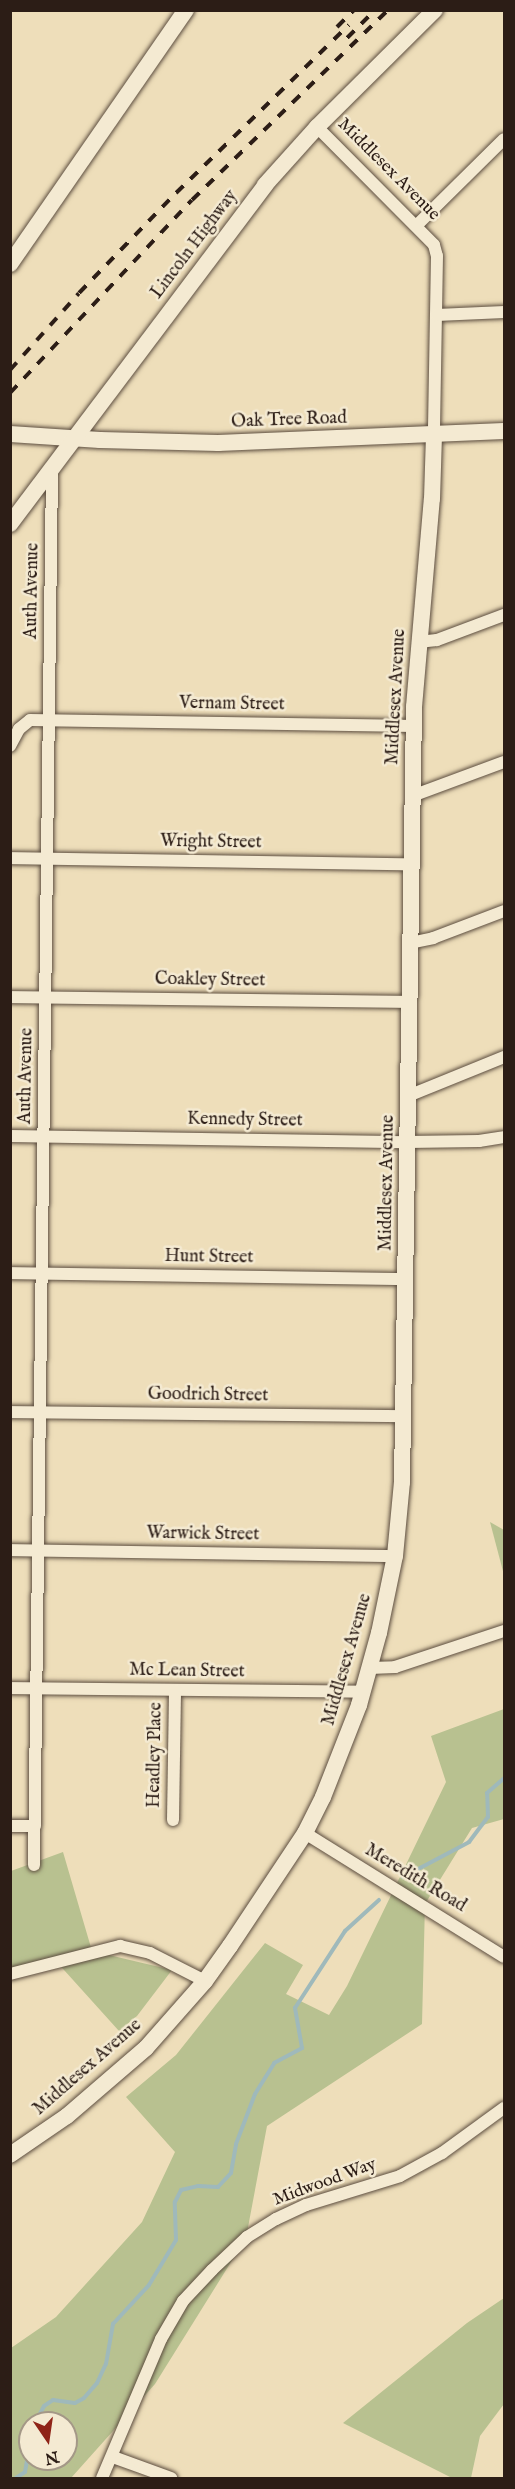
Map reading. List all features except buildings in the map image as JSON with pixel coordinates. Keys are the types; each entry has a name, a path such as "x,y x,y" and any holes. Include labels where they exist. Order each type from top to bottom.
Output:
{"street":[{"name":"Lincoln Highway","path":"10,524 250,205 317,127 435,10"},
{"path":"10,264 182,12"},
{"name":"Middlesex Avenue","path":"10,2156 67,2116 146,2048 205,1981 305,1833 324,1797 363,1692 386,1605 395,1556 402,1482 404,1416 414,726 418,642 433,488 437,315 436,251 430,239 417,225 366,179 317,127"},
{"path":"417,225 504,139"},
{"path":"437,315 504,312"},
{"name":"Oak Tree Road","path":"10,434 74,439 218,443 434,436 504,431"},
{"name":"Auth Avenue","path":"34,1865 52,468"},
{"path":"418,642 437,640 504,615"},
{"name":"Vernam Street","path":"10,746 16,733 25,722 49,720 414,726"},
{"path":"412,796 504,762"},
{"name":"Wright Street","path":"10,858 412,864"},
{"path":"410,943 433,938 504,911"},
{"name":"Coakley Street","path":"10,997 409,1002"},
{"path":"408,1096 504,1057"},
{"name":"Kennedy Street","path":"10,1136 407,1142 479,1141 504,1137"},
{"name":"Kennedy Street","path":"479,1141 504,1147"},
{"name":"Hunt Street","path":"10,1273 406,1279"},
{"name":"Goodrich Street","path":"10,1412 404,1416"},
{"name":"Warwick Street","path":"10,1550 395,1556"},
{"path":"370,1668 395,1666 504,1631"},
{"name":"Mc Lean Street","path":"10,1688 363,1692"},
{"name":"Headley Place","path":"173,1820 175,1690"},
{"path":"10,1826 35,1826"},
{"name":"Meredith Road","path":"305,1833 504,1957"},
{"path":"10,1974 120,1946 150,1953 205,1981"},
{"name":"Midwood Way","path":"102,2478 113,2457 161,2339 183,2301 247,2237 276,2219 306,2205 400,2176 442,2153 504,2108"},
{"path":"113,2457 171,2478"}],"green space":[{"path":"490,1522 504,1530 504,1575"},
{"path":"504,1709 504,1819 472,1828 425,1904 422,2024 267,2126 246,2238 155,2384 78,2470 78,2411 18,2411 18,2471 77,2471 71,2478 11,2478 11,2348 56,2317 142,2222 175,2152 126,2097 176,2055 265,1943 303,1965 286,1994 329,2015 347,1986 446,1782 431,1736"},
{"path":"63,1852 92,1951 172,1970 137,2016 119,2031 55,1960 11,1972 11,1871"},
{"path":"504,2298 504,2404 480,2436 471,2478 452,2478 343,2423 467,2323"}],"waterway":[{"path":"403,1877 469,1842 488,1817 487,1793 504,1778"},
{"path":"41,2411 44,2406 53,2400 75,2403 84,2398 97,2383 106,2364 113,2324 149,2285 176,2240 175,2202 181,2190 198,2186 218,2187 231,2173 236,2144 255,2094 274,2063 302,2048 295,2008 345,1931 379,1900"},
{"path":"16,2478 25,2471"}],"railway":[{"path":"337,27 354,10"},
{"path":"347,38 375,10"},
{"path":"10,393 192,200 388,10"},
{"path":"10,370 79,293 176,193 349,25"}]}
